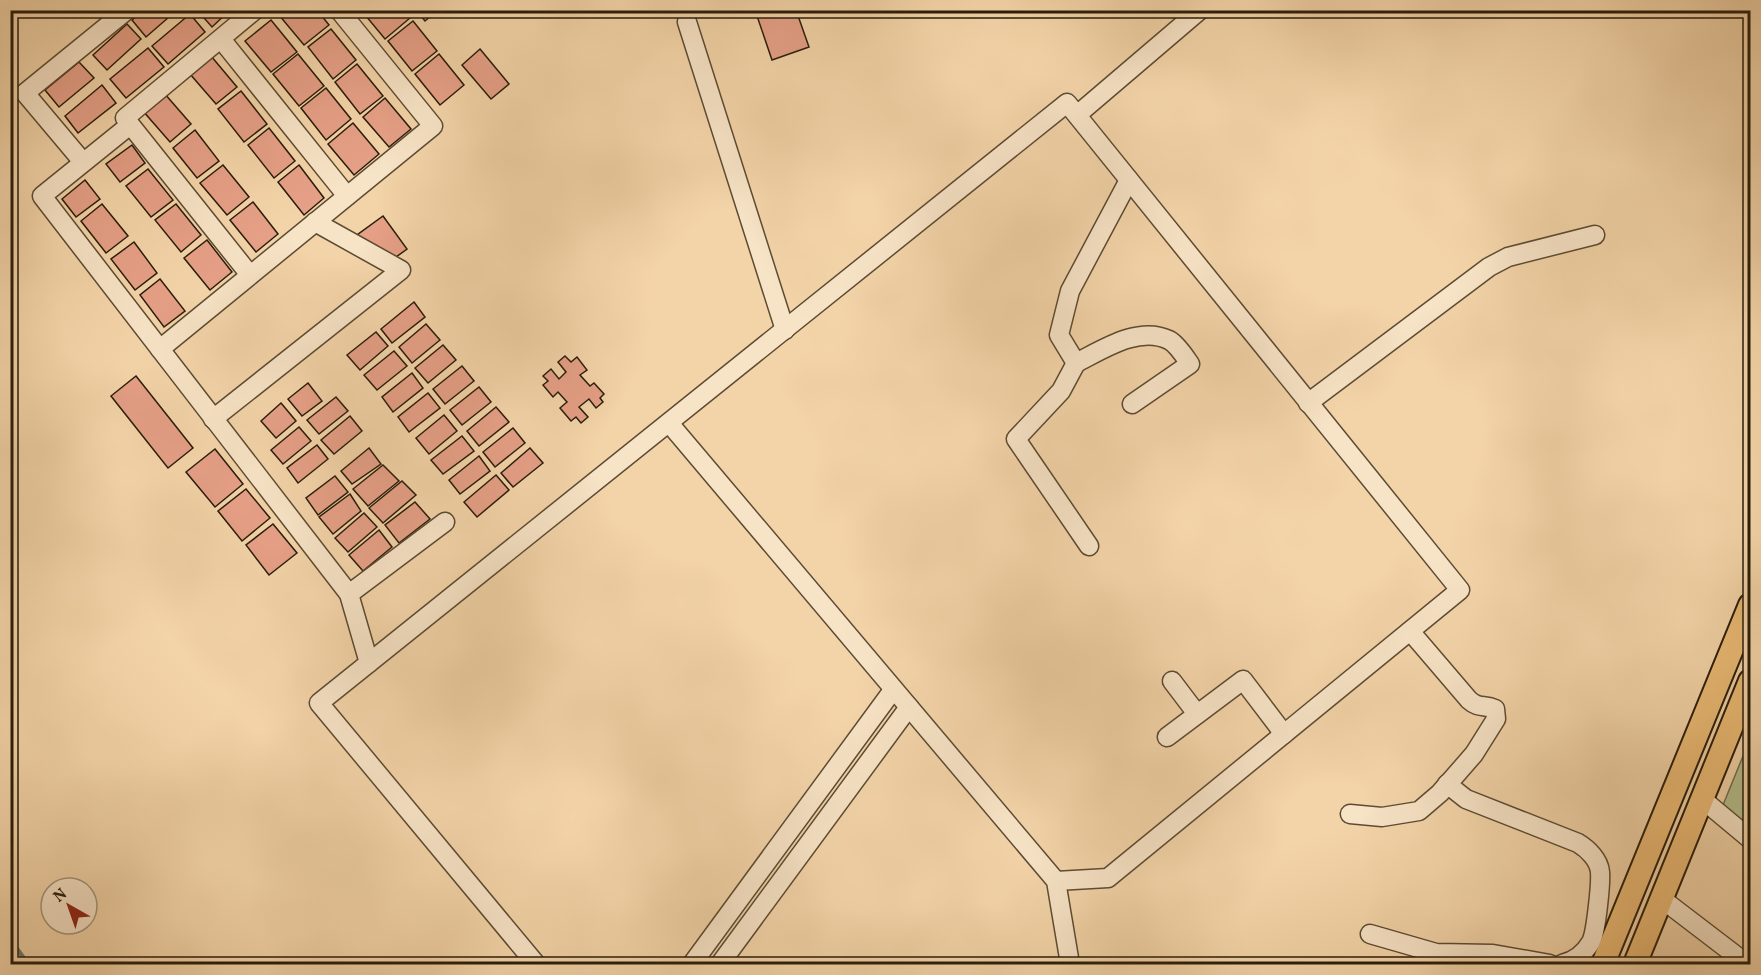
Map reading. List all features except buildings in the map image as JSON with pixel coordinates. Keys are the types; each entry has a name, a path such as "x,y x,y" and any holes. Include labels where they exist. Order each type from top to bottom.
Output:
{"main road":[{"path":"1603,964 1750,605"},
{"path":"1635,964 1749,688"}],"street":[{"path":"83,162 25,93 127,10"},
{"path":"250,275 125,118 255,10"},
{"path":"160,349 433,126 339,10"},
{"path":"1077,115 1200,10"},
{"path":"687,22 785,330"},
{"path":"221,39 347,196"},
{"path":"536,964 319,703 1067,103 1460,590 1108,878 1056,881"},
{"path":"130,125 42,196 349,594 369,663"},
{"path":"1076,363 1059,335 1070,291 1129,180"},
{"path":"213,419 401,270 315,222"},
{"path":"1308,402 1489,267 1508,257 1595,235"},
{"path":"1089,546 1016,439 1061,391 1076,363 1127,338 1152,336 1170,340 1190,364 1132,404"},
{"path":"669,423 1056,881 1070,964"},
{"path":"349,594 445,522"},
{"path":"1350,814 1382,817 1419,811 1440,793 1474,754 1496,719 1495,709 1476,706 1469,700 1410,631"},
{"path":"1167,738 1243,680 1284,734"},
{"path":"1172,681 1197,714"},
{"path":"692,964 893,690"},
{"path":"720,964 909,706"},
{"path":"1447,784 1466,799 1578,843 1595,859 1600,872 1594,934 1585,951 1571,961 1562,964"},
{"path":"1702,799 1750,839"},
{"path":"1662,898 1747,964"},
{"path":"1370,934 1436,953 1493,954 1550,964"}],"green space":[{"path":"1750,739 1750,827 1723,805"}],"waterway":[{"path":"10,939 28,964"}]}
